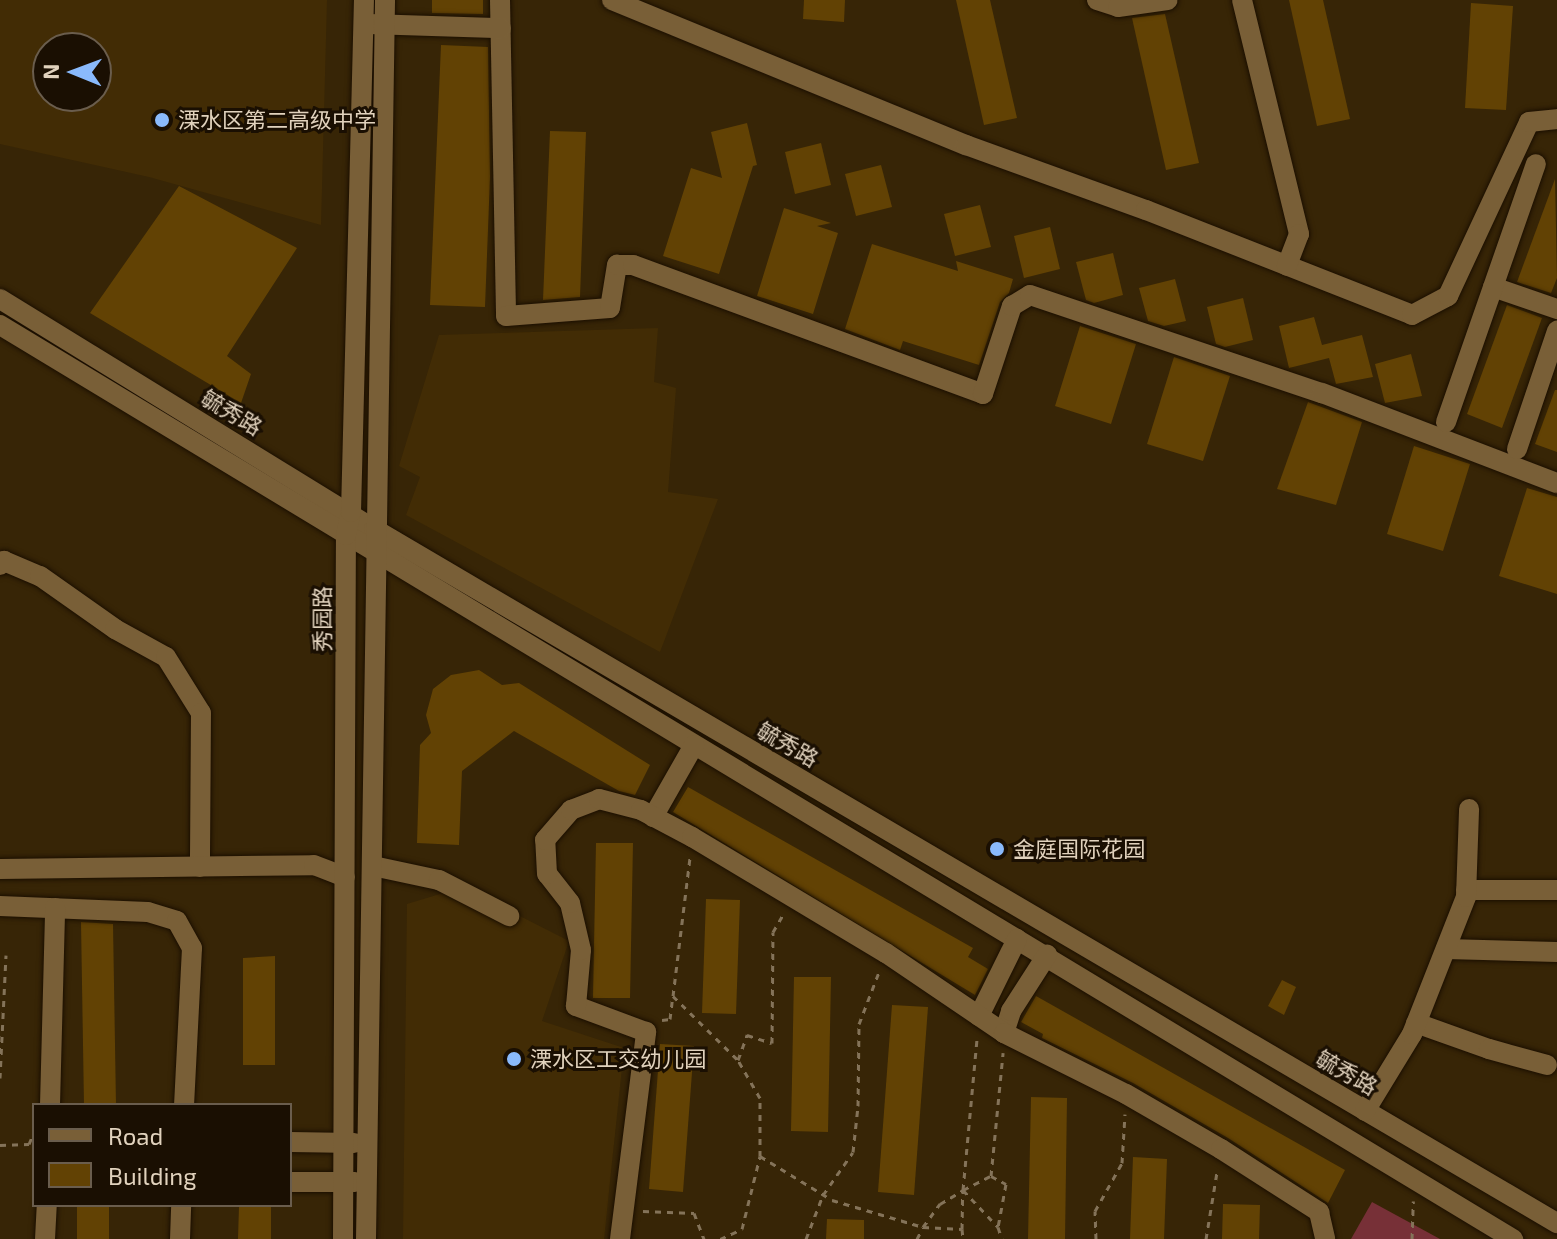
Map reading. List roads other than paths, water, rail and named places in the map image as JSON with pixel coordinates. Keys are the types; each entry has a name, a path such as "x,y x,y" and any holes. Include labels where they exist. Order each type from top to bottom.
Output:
{"street":[{"name":"秀园路","path":"343,1239 346,535 351,512 364,0"},
{"path":"366,1239 378,556 374,529 385,0"},
{"path":"500,0 506,316 610,308 617,265 633,265 983,394 1012,306 1030,295 1322,393 1557,483"},
{"path":"612,0 966,145 1412,315 1448,296 1529,122 1557,119"},
{"path":"1097,0 1118,7 1168,0"},
{"path":"1242,0 1299,234 1287,266"},
{"path":"363,23 501,28"},
{"path":"1446,422 1536,164"},
{"path":"1493,287 1557,309"},
{"name":"毓秀路","path":"0,299 351,512 374,529 1557,1223"},
{"name":"毓秀路","path":"0,325 1513,1239"},
{"path":"1517,449 1557,331"},
{"path":"0,565 4,561 40,576 115,629 166,657 201,713 200,867"},
{"path":"653,817 694,745"},
{"path":"620,1239 646,1032 576,1006 581,950 570,903 547,874 545,840 571,810 599,799 653,817 692,837 886,953 1004,1033 1126,1094 1221,1149 1319,1212 1325,1239"},
{"path":"1365,1111 1416,1023 1446,949 1466,890 1469,809"},
{"path":"0,869 314,865 345,877"},
{"path":"373,866 439,880 509,916"},
{"path":"1466,890 1557,890"},
{"path":"0,906 148,912 177,921 192,948 184,1103"},
{"path":"50,1103 55,908"},
{"path":"979,1016 1017,939"},
{"path":"1446,949 1557,952"},
{"path":"1004,1033 1011,1011 1047,955"},
{"path":"1416,1023 1489,1049 1547,1065"},
{"path":"292,1142 368,1144"},
{"path":"292,1182 367,1182"},
{"path":"45,1239 47,1207"},
{"path":"180,1239 181,1207"}],"place":[{"name":"溧水区第二高级中学","path":"162,120"},
{"name":"金庭国际花园","path":"997,849"},
{"name":"溧水区工交幼儿园","path":"514,1059"}]}
